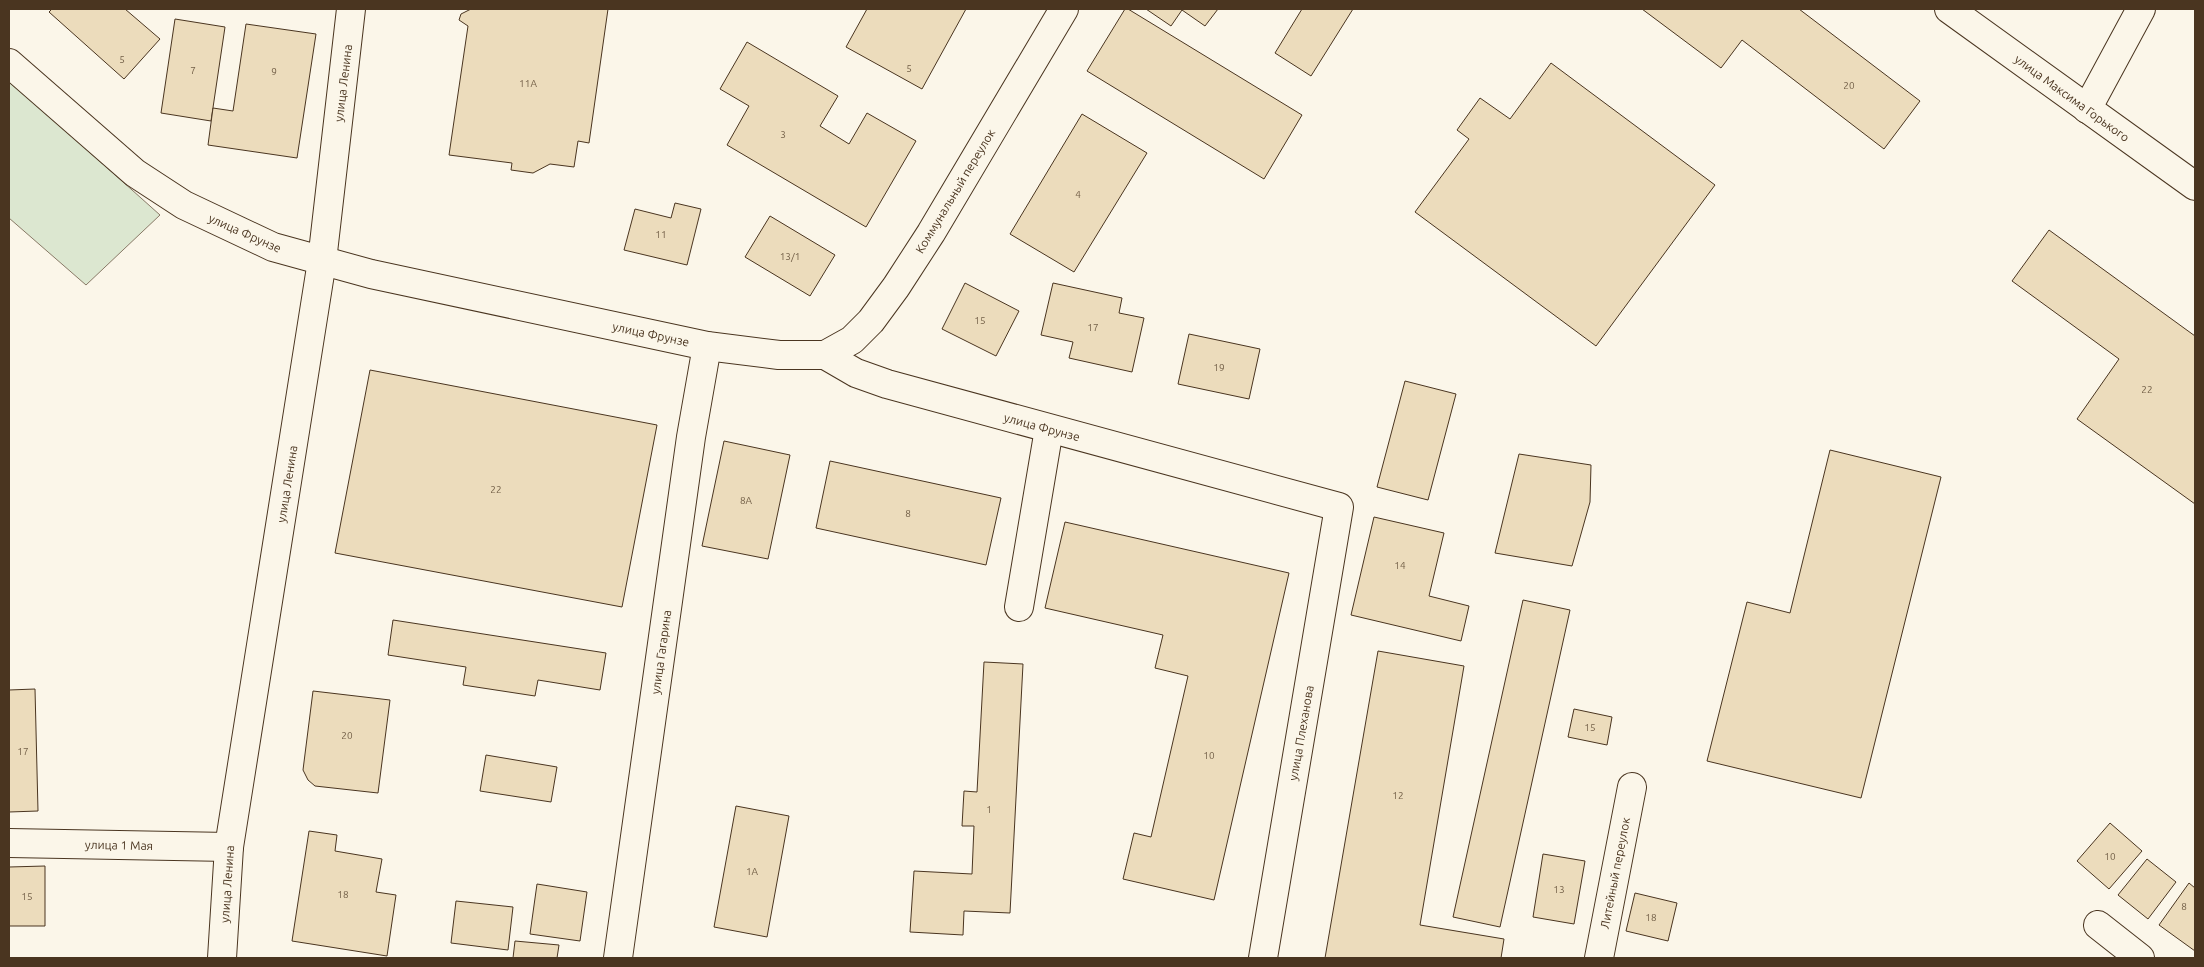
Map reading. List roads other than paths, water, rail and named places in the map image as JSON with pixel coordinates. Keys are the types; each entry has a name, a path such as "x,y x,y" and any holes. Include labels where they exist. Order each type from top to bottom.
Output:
{"street":[{"name":"улица Ленина","path":"222,958 229,848 322,261 351,9"},
{"name":"Коммунальный переулок","path":"825,355 852,340 871,321 896,287 931,233 1064,9"},
{"name":"улица Максима Горького","path":"1950,9 2195,186"},
{"path":"2087,109 2141,9"},
{"name":"улица Фрунзе","path":"9,63 135,173 184,204 273,247 370,274 707,346 779,355 825,355 856,373 887,384 1339,508"},
{"name":"улица Гагарина","path":"618,958 691,437 707,346"},
{"path":"1019,607 1049,429"},
{"name":"улица Плеханова","path":"1263,958 1339,508"},
{"name":"Литейный переулок","path":"1599,958 1632,788"},
{"name":"улица 1 Мая","path":"9,843 229,848"},
{"path":"2098,925 2140,958"}]}
